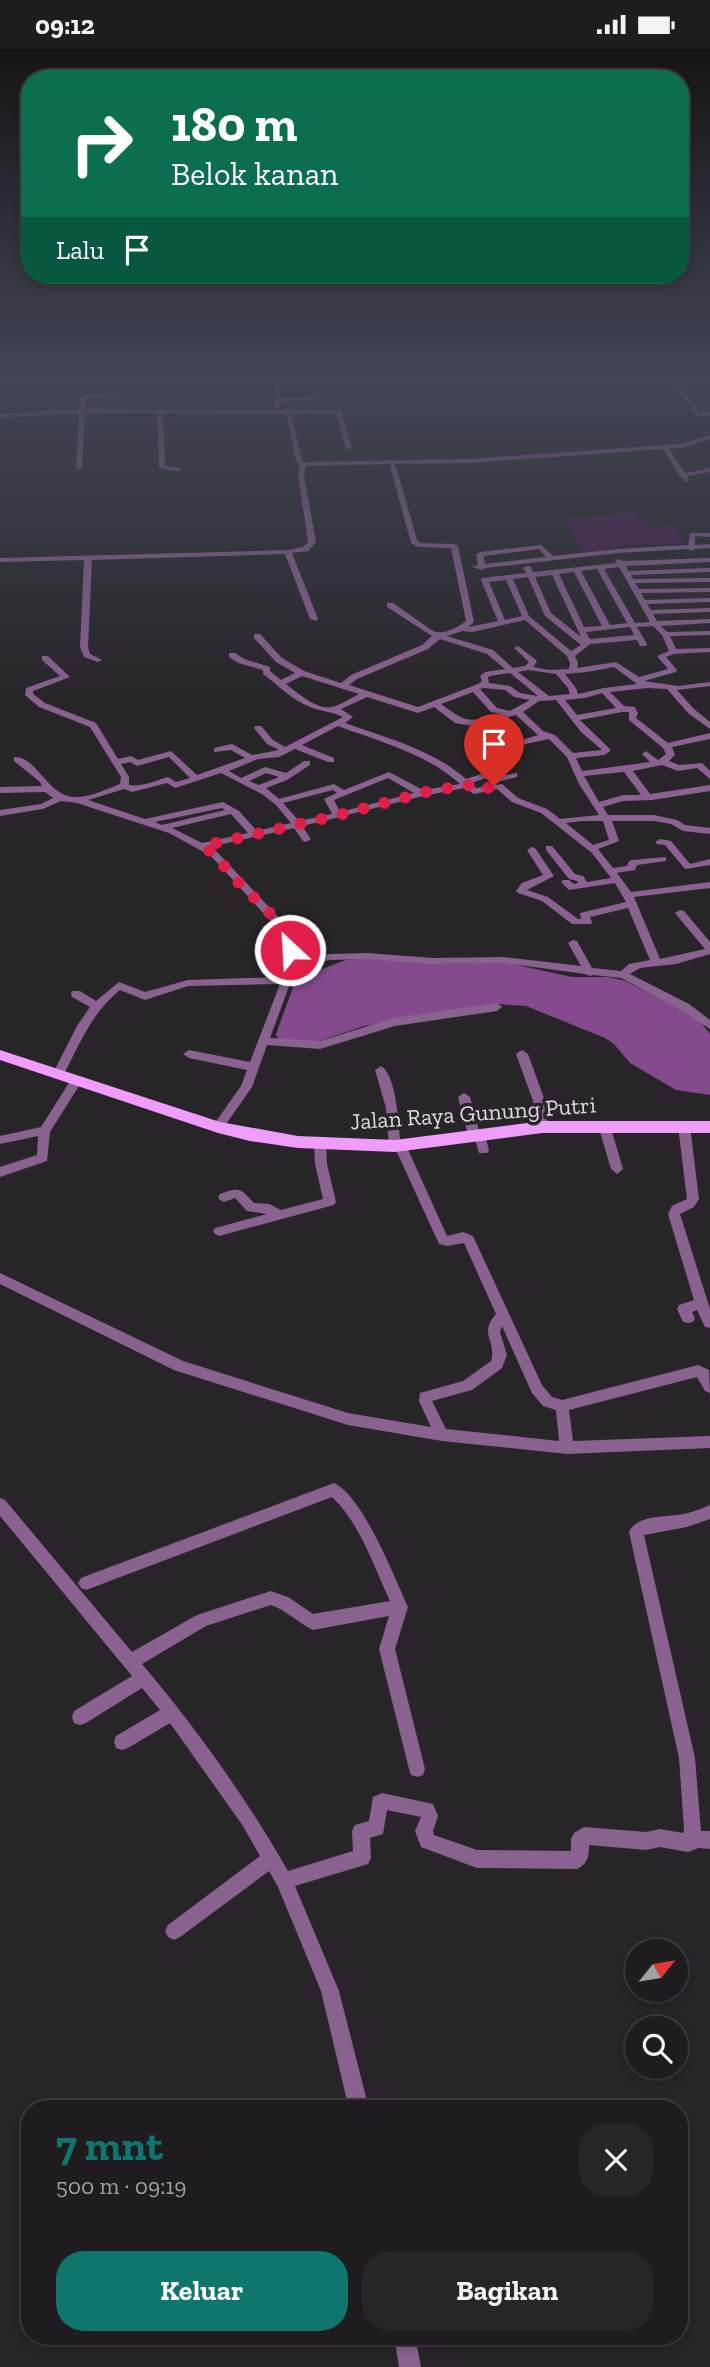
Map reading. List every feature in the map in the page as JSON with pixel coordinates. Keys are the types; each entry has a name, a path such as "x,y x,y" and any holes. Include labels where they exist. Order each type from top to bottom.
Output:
{"main road":[{"name":"Jalan Raya Gunung Putri","path":"0,1055 218,1127 250,1135 320,1144 398,1146 479,1140 542,1127 710,1127"}],"street":[{"path":"0,560 288,552 305,549 312,542 304,486"},
{"path":"343,686 354,677 425,647 430,639 467,626 470,619 454,546 418,545 414,541 399,486"},
{"path":"691,548 693,528 710,527"},
{"path":"692,534 710,535"},
{"path":"551,558 541,547 480,554 482,567 616,552"},
{"path":"524,562 616,552 710,547"},
{"path":"288,552 314,619"},
{"path":"616,552 635,581 657,624"},
{"path":"88,558 84,647 87,655 98,660"},
{"path":"626,567 710,560"},
{"path":"524,562 548,614 586,644"},
{"path":"503,623 485,580 599,567 710,570"},
{"path":"571,655 586,644 641,641 599,567"},
{"path":"626,567 673,652"},
{"path":"577,570 607,628"},
{"path":"555,572 586,644"},
{"path":"508,577 525,617 571,655 574,663 572,671"},
{"path":"635,581 710,580"},
{"path":"639,591 710,590"},
{"path":"646,602 710,600"},
{"path":"390,605 430,632 490,652 535,691 553,698 607,751 571,756"},
{"path":"652,612 710,610"},
{"path":"461,628 472,630 548,614"},
{"path":"582,630 710,621"},
{"path":"665,634 710,633"},
{"path":"257,636 282,663 301,673 368,693 417,713 479,687 486,681 485,675 528,668 559,672 616,664 642,683 669,687 708,687"},
{"path":"518,648 533,662 528,668"},
{"path":"479,687 507,688 517,695 537,699 575,697 642,683 674,670 661,656 673,652 710,650"},
{"path":"232,655 267,670 282,663"},
{"path":"44,658 66,677 29,689 29,695 42,705 93,725 125,777 124,786"},
{"path":"628,672 641,668 651,670 668,664"},
{"path":"267,670 266,672 304,702 327,710 368,693"},
{"path":"559,672 572,688 575,697"},
{"path":"281,683 301,673"},
{"path":"479,687 494,710 514,713 539,732 548,735 571,756 578,774 607,820 614,841 592,848"},
{"path":"669,687 710,726"},
{"path":"604,690 622,709"},
{"path":"435,704 462,723 476,724 514,713 537,699"},
{"path":"78,800 124,786 132,789 168,780 175,785 256,757 276,755 349,716 334,709"},
{"path":"576,718 632,709 634,713 631,717 639,727 649,731 660,743 667,746 705,737"},
{"path":"699,717 710,714"},
{"path":"338,723 431,758 476,791 499,786 513,798 541,810 592,848 618,880 657,963"},
{"path":"476,724 485,736"},
{"path":"258,728 270,742 331,760"},
{"path":"690,729 705,737"},
{"path":"519,744 548,735"},
{"path":"578,774 660,763 671,755 667,746"},
{"path":"217,750 232,747 291,774"},
{"path":"116,762 131,759 137,764 171,754 195,779"},
{"path":"646,754 660,763 678,768 699,765 710,776"},
{"path":"17,759 60,798"},
{"path":"260,788 291,774 307,763"},
{"path":"627,769 657,807 653,810 654,818"},
{"path":"222,770 240,781 260,788 277,802 306,839"},
{"path":"240,781 265,770 291,774"},
{"path":"338,815 329,801 388,775 421,793"},
{"path":"203,846 466,784 488,775 493,780 514,775"},
{"path":"277,802 334,787 343,793"},
{"path":"598,804 710,788"},
{"path":"0,790 47,789"},
{"path":"0,813 26,810 60,798 78,800 178,833 214,854 281,926 292,953 291,968 244,1091 218,1127"},
{"path":"143,822 214,806 226,806 255,835"},
{"path":"160,828 233,811"},
{"path":"556,822 583,818 654,818 674,822 682,828 708,829"},
{"path":"317,821 326,831"},
{"path":"660,842 668,843 688,867 710,862"},
{"path":"549,848 571,876 580,878 584,885"},
{"path":"532,850 549,876 525,885 521,891 545,899 576,922 587,922 584,915 629,900 710,885"},
{"path":"611,871 632,868 633,863 663,859"},
{"path":"566,882 572,888 618,880"},
{"path":"623,975 632,967 710,950 680,913"},
{"path":"573,943 590,973"},
{"path":"291,968 329,957 367,956 433,961 504,960 590,973 623,975 685,1007 710,1025"},
{"path":"58,1075 77,1032 97,1006 119,986 145,996 188,983 287,980"},
{"path":"76,993 97,1006"},
{"path":"265,1041 320,1045 394,1022 497,1007"},
{"path":"189,1054 253,1067"},
{"path":"522,1054 539,1101 542,1127"},
{"path":"381,1070 398,1146 442,1237 447,1241 468,1238 537,1389 548,1402 562,1406 698,1371 704,1374 710,1387"},
{"path":"0,1172 43,1158 44,1132 76,1081"},
{"path":"464,1097 479,1140"},
{"path":"604,1125 617,1169"},
{"path":"684,1126 694,1199 690,1204 676,1209 674,1214 701,1303 710,1323"},
{"path":"0,1140 44,1132"},
{"path":"219,1231 331,1201 322,1170 320,1144"},
{"path":"224,1197 234,1192 251,1208 269,1209 280,1215"},
{"path":"0,1278 144,1351 214,1379 348,1419 442,1435 566,1448 710,1442"},
{"path":"688,1318 684,1309 701,1303"},
{"path":"442,1435 425,1397 467,1386 497,1364 500,1355 493,1332 496,1322 503,1315"},
{"path":"562,1406 566,1448"},
{"path":"86,1583 334,1490 340,1494 358,1520 400,1607 387,1649 417,1769"},
{"path":"0,1505 172,1712 249,1820 284,1881 330,1991 357,2100"},
{"path":"688,1843 693,1828 687,1758 636,1532 643,1527 687,1520 710,1512"},
{"path":"131,1662 202,1621 259,1601 280,1599 305,1620 313,1622 400,1607"},
{"path":"79,1717 144,1678"},
{"path":"122,1742 172,1712"},
{"path":"284,1881 341,1862 362,1858 361,1831 377,1829 379,1803 382,1801 428,1810 430,1816 424,1831 427,1841 477,1859 577,1860 580,1856 580,1839 584,1836 646,1841 660,1838 688,1843 699,1839 710,1840"},
{"path":"174,1931 271,1859"},
{"path":"406,2345 410,2367"}],"shaded area":[{"path":"631,513 652,529 671,525 682,534 683,544 621,545 611,549 581,552 570,532 567,519"},
{"path":"367,958 445,964 504,962 572,977 623,980 699,1020 710,1034 710,1095 676,1090 630,1063 614,1044 605,1038 526,1006 496,1004 364,1026 313,1043 278,1039 276,1034 296,979 346,960"}],"route":[{"path":"290,950 277,920 214,854 203,846 284,829 439,789 468,785 478,791 494,786"}]}
